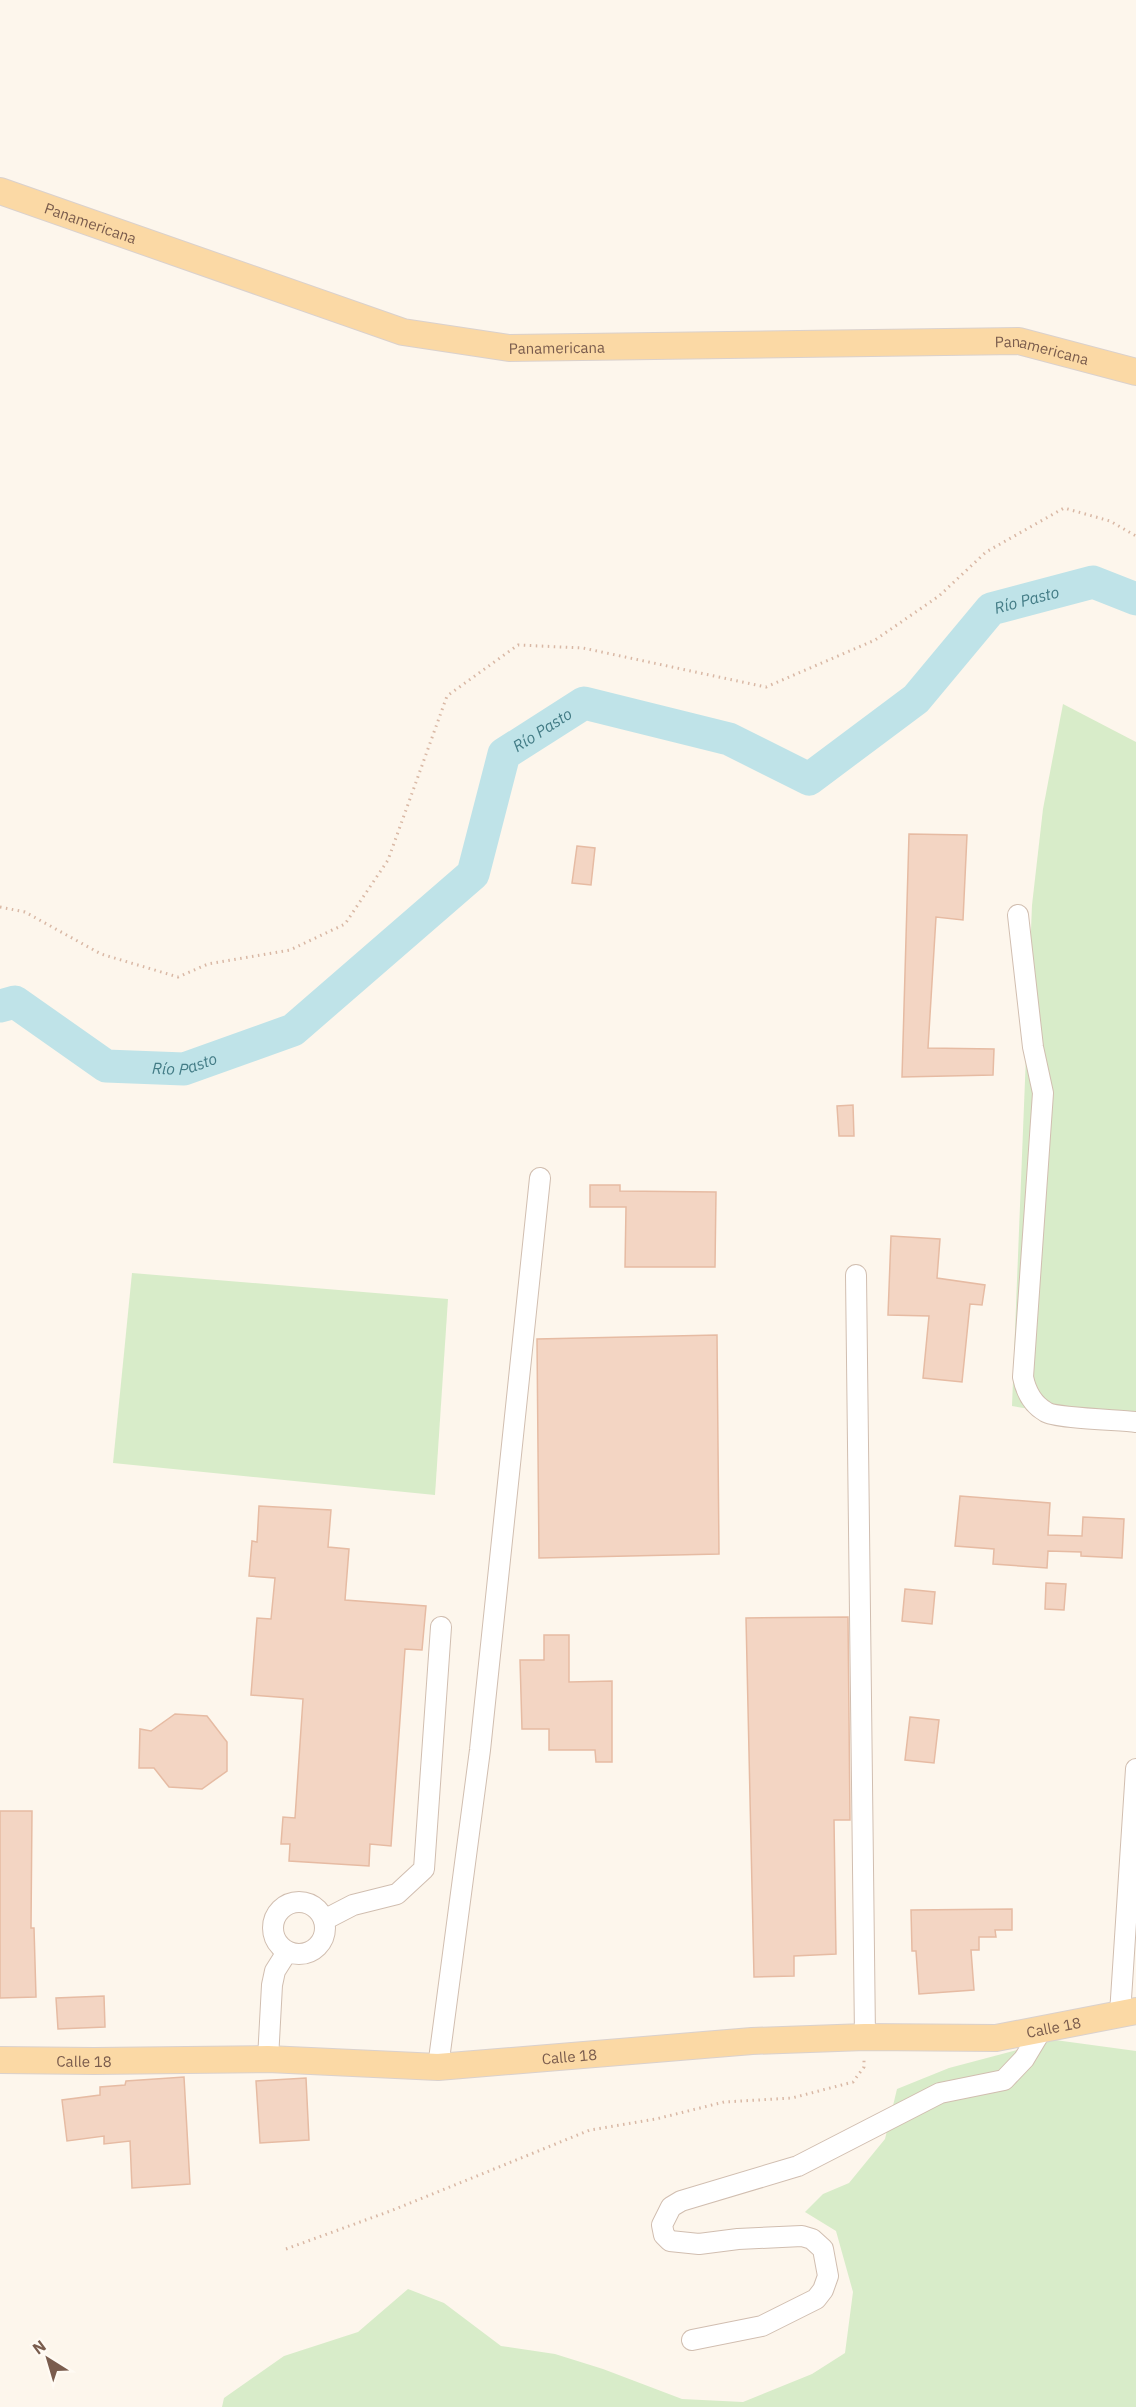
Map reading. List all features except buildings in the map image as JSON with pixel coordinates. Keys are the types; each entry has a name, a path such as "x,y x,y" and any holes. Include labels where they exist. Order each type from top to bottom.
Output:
{"main road":[{"name":"Panamericana","path":"0,191 414,334 509,348 1019,341 1136,372"},
{"name":"Calle 18","path":"0,2060 268,2059 438,2067 752,2041 865,2037 996,2038 1128,2012"}],"lane":[{"path":"1018,915 1033,1047 1043,1093 1023,1377 1025,1388 1030,1398 1048,1414 1136,1422"},
{"path":"438,2067 480,1750 540,1178"},
{"path":"856,1275 865,2037"},
{"path":"324,1920 353,1905 397,1894 424,1869 441,1627"},
{"path":"1128,2012 1136,1770"},
{"path":"290,1903 311,1904 324,1920 323,1940 307,1954 287,1952 273,1937 274,1916 290,1903"},
{"path":"268,2059 272,1985 275,1971 287,1952"},
{"path":"692,2340 762,2326 816,2299 828,2276 824,2249 812,2239 802,2236 738,2239 699,2244 670,2241 664,2235 662,2225 671,2206 798,2166 940,2093 1004,2080 1024,2059 1042,2029"}],"path":[{"path":"0,907 25,912 101,954 178,977 208,964 290,950 345,924 388,860 447,696 518,645 583,648 765,687 875,640 939,596 986,552 1064,508 1110,521 1136,536"},
{"path":"286,2249 393,2210 590,2130 656,2119 724,2102 792,2098 853,2082 864,2067 865,2037"}],"green space":[{"path":"1063,704 1136,742 1136,1427 1012,1406 1032,905 1043,809"},
{"path":"132,1273 448,1299 435,1495 113,1463"},
{"path":"1055,2040 1136,2051 1136,2407 222,2407 224,2398 284,2356 358,2332 408,2289 444,2303 501,2346 555,2354 603,2369 682,2399 743,2402 812,2374 845,2353 853,2292 836,2231 805,2212 823,2194 849,2183 885,2139 897,2089 949,2068"}],"waterway":[{"name":"Río Pasto","path":"0,1006 15,1002 106,1066 184,1069 293,1030 473,874 504,754 584,703 729,739 809,779 916,699 991,609 1093,582 1136,599"}]}
